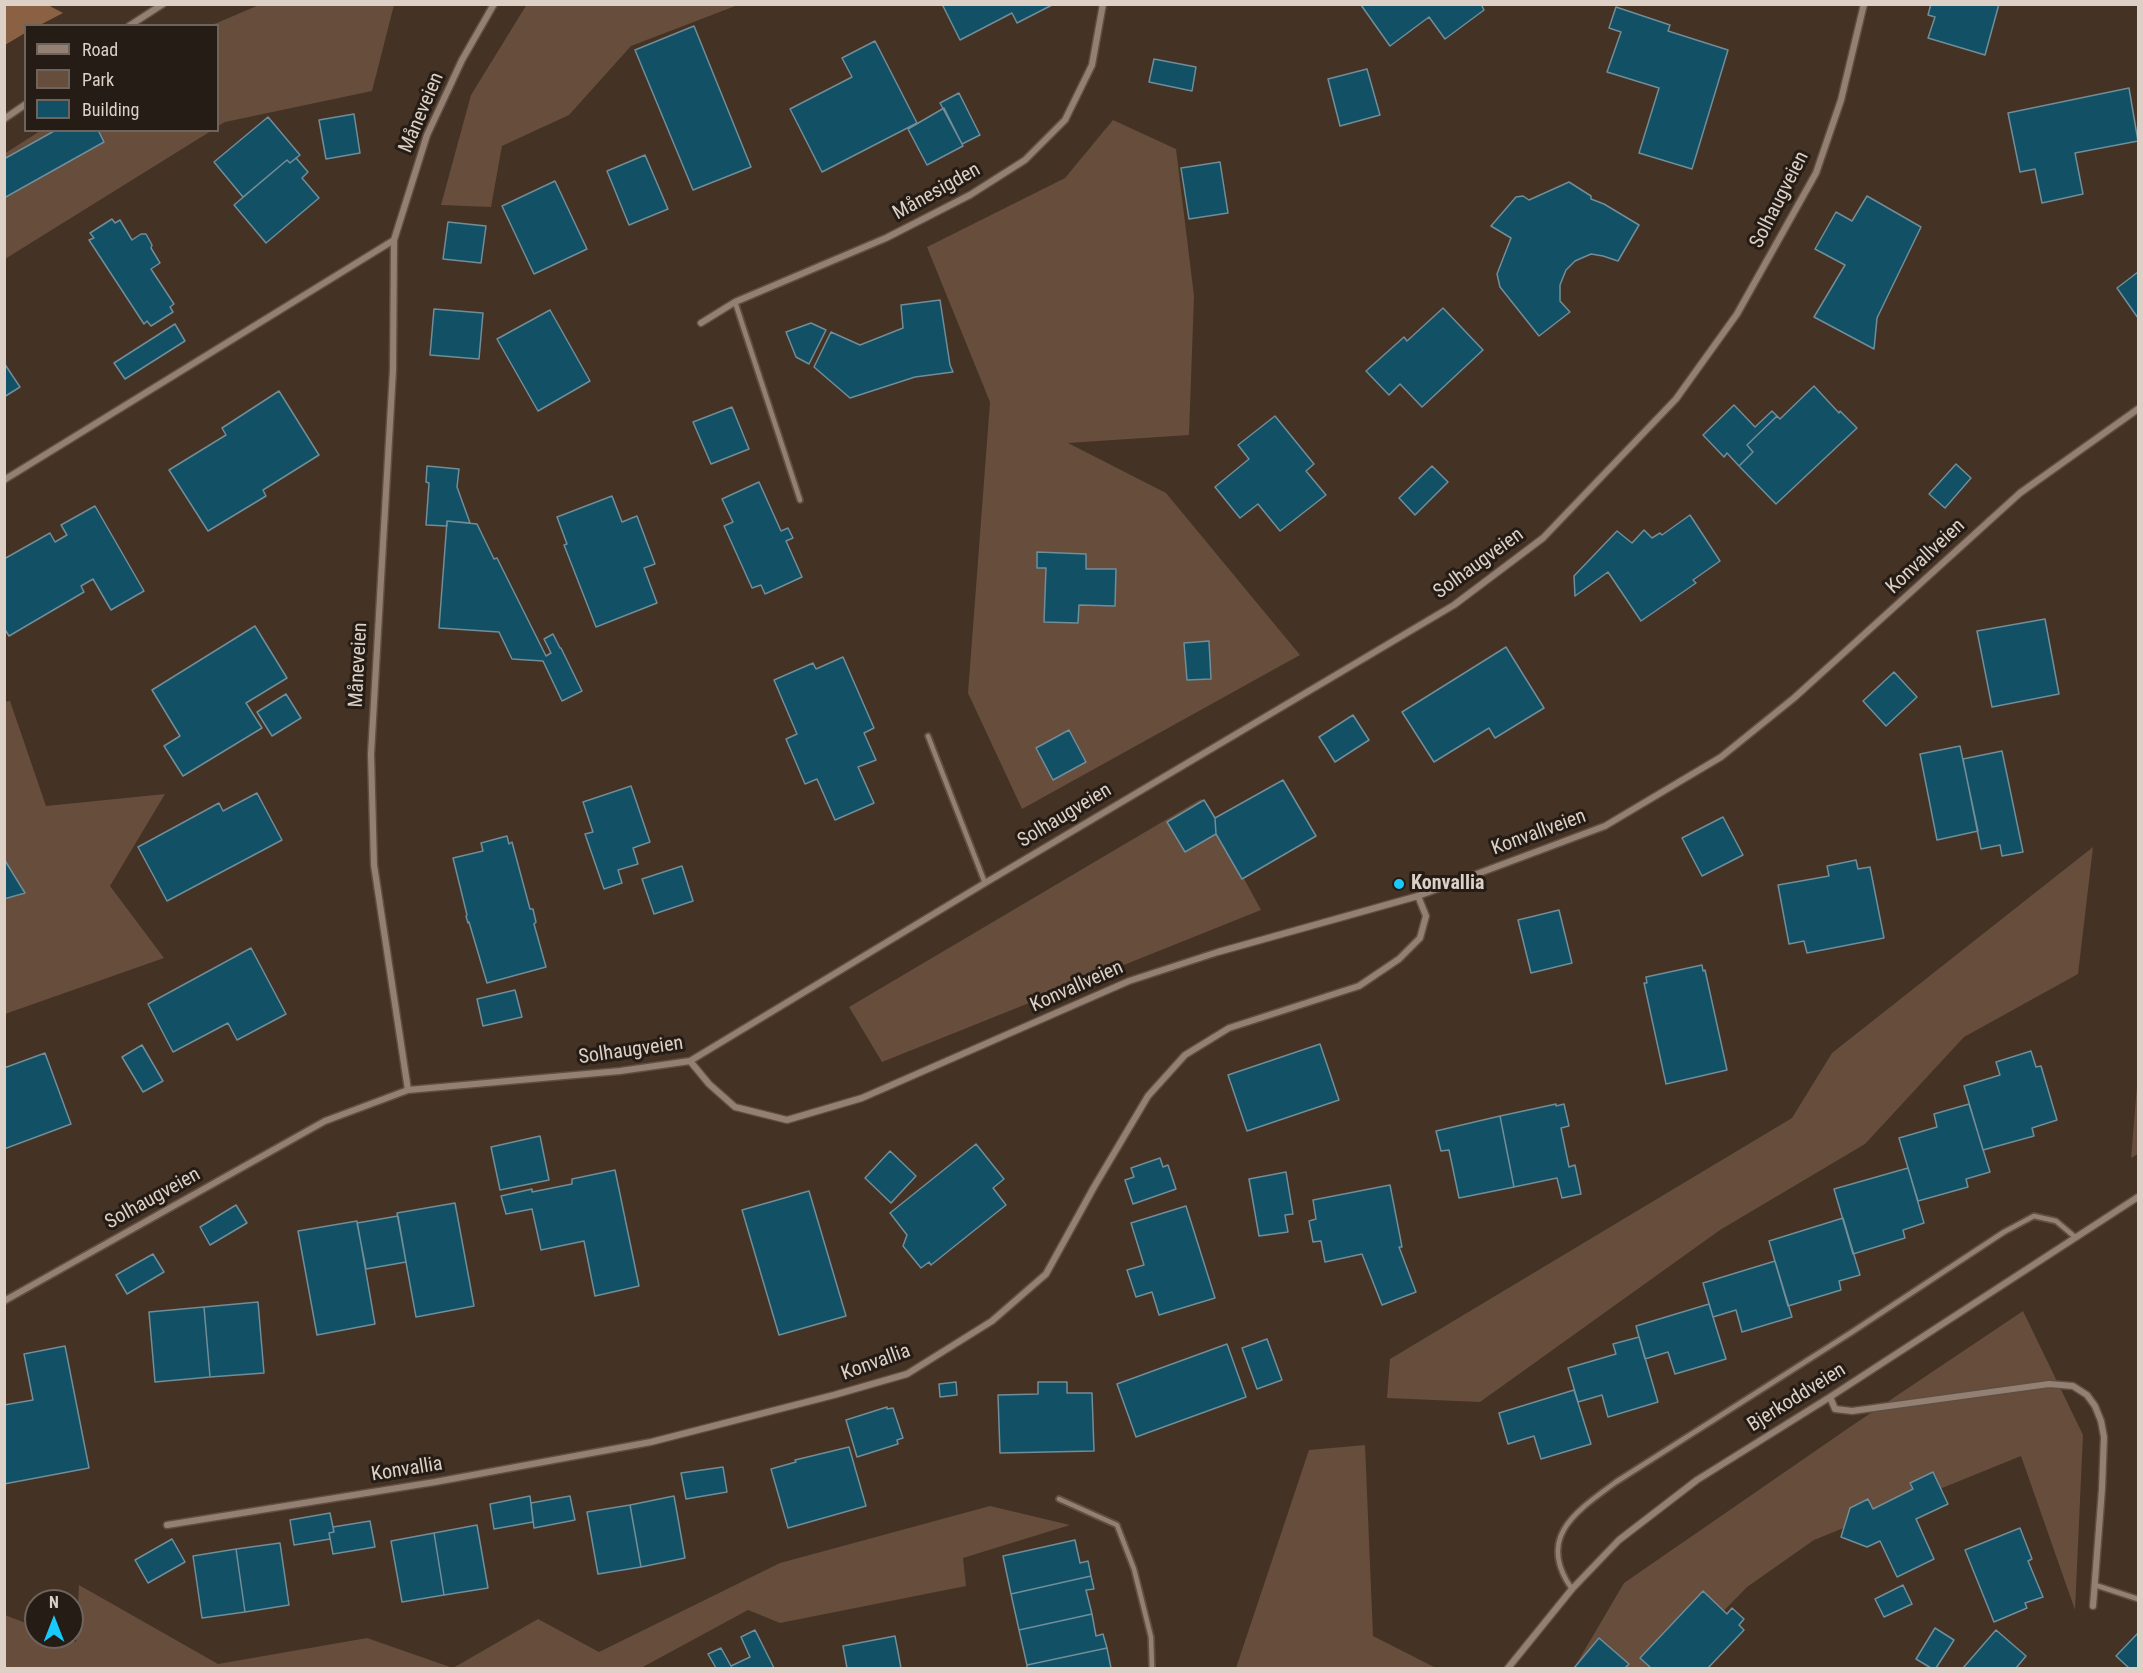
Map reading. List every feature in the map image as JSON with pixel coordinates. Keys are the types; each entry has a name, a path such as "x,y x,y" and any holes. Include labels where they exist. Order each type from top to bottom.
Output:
{"street":[{"path":"132,24 163,4"},
{"name":"Måneveien","path":"408,1090 374,865 371,754 393,370 394,240 427,135 462,60 494,4"},
{"name":"Månesigden","path":"702,323 735,302 886,238 970,195 1025,160 1065,120 1092,65 1103,4"},
{"name":"Solhaugveien","path":"4,1301 325,1121 408,1090 620,1071 690,1061 1454,605 1543,538 1676,399 1737,314 1815,173 1841,100 1864,4"},
{"path":"4,119 24,105"},
{"path":"4,480 394,240"},
{"name":"Konvallveien","path":"690,1061 709,1084 735,1107 787,1120 862,1098 1129,981 1218,952 1418,896 1605,826 1721,757 1803,690 2020,493 2139,408"},
{"name":"Konvallia","path":"166,1525 435,1482 651,1442 907,1374 992,1322 1046,1274 1148,1096 1185,1055 1229,1028 1359,986 1399,959 1420,938 1426,916 1418,896"},
{"name":"Bjerkoddveien","path":"1508,1668 1572,1589 1619,1540 1697,1480 1830,1397 2139,1197"},
{"path":"1830,1397 1835,1409 1852,1411 2049,1384 2073,1386 2087,1395 2098,1413 2104,1437 2093,1606"}],"lane":[{"path":"735,302 800,500"},
{"path":"928,736 985,883"},
{"path":"1572,1589 1557,1563 1557,1547 1561,1534 1568,1521 1582,1507 1616,1482 2024,1221 2034,1216 2056,1221 2075,1237"},
{"path":"1059,1499 1117,1525 1134,1569 1151,1637 1152,1668"},
{"path":"2095,1585 2139,1599"}],"green space":[{"path":"527,4 738,5 631,46 569,115 502,146 491,207 441,205 471,95"},
{"path":"259,5 394,5 372,91 225,122 219,125 219,24 214,24"},
{"path":"1113,120 1176,149 1194,296 1189,435 1068,443 1166,493 1300,655 1022,809 968,693 990,402 927,247 1065,178"},
{"path":"38,132 209,132 5,259 4,154"},
{"path":"10,701 46,806 165,794 110,886 164,958 5,1014 4,702"},
{"path":"1201,799 1261,910 882,1062 849,1007"},
{"path":"2093,847 2078,974 1964,1037 1865,1144 1720,1230 1480,1402 1387,1398 1390,1359 1792,1118 1832,1053"},
{"path":"2138,1074 2138,1154 2131,1158"},
{"path":"2023,1311 2083,1435 2075,1610 2021,1456 1814,1540 1747,1587 1668,1668 1574,1668 1624,1583"},
{"path":"1365,1445 1373,1636 1436,1668 1236,1668 1309,1450"},
{"path":"990,1506 1070,1525 963,1558 966,1586 780,1623 748,1610 641,1668 453,1668 538,1619 599,1652 780,1563"},
{"path":"79,1585 218,1664 367,1638 453,1668 5,1668 5,1615 24,1622 24,1649 84,1649 84,1589 79,1589"}],"shaded area":[{"path":"5,4 48,5 63,13 42,24 24,24 24,34 5,45"}],"building":[{"path":"942,4 1054,4 1017,23 1012,13 960,40"},
{"path":"1362,4 1481,4 1484,10 1445,39 1429,17 1390,46"},
{"path":"1931,4 1999,4 1985,55 1928,38 1935,17 1928,15"},
{"path":"1616,7 1670,25 1668,31 1728,50 1692,169 1639,153 1659,88 1607,72 1621,32 1609,28"},
{"path":"694,26 751,167 693,190 635,50"},
{"path":"875,41 917,123 822,172 790,109 852,77 842,58"},
{"path":"1154,59 1196,67 1192,91 1149,82"},
{"path":"1367,69 1380,115 1340,126 1328,79"},
{"path":"2129,88 2138,141 2075,153 2083,194 2042,203 2035,169 2020,172 2008,113"},
{"path":"959,93 980,135 962,144 940,103"},
{"path":"944,108 963,146 927,165 908,129"},
{"path":"354,114 360,153 326,159 319,120"},
{"path":"268,117 300,155 290,163 287,160 243,197 214,162"},
{"path":"52,132 99,132 104,142 4,198 4,159"},
{"path":"645,155 668,209 629,225 607,171"},
{"path":"296,158 308,172 302,178 319,198 266,243 234,205 287,160 290,163"},
{"path":"1220,162 1228,213 1189,219 1181,168"},
{"path":"555,181 587,249 534,274 502,206"},
{"path":"1569,182 1591,196 1591,199 1639,225 1618,261 1591,254 1575,261 1566,270 1560,285 1560,301 1570,312 1539,336 1500,287 1497,274 1511,238 1491,226 1516,197 1523,196 1529,200"},
{"path":"1867,196 1921,227 1877,318 1874,349 1814,317 1845,265 1815,249 1836,212 1852,221"},
{"path":"112,219 115,223 120,220 132,240 141,234 146,234 160,263 151,269 174,304 170,307 173,312 151,326 147,321 144,324 89,240 94,238 90,233"},
{"path":"448,222 486,226 481,263 443,259"},
{"path":"2138,272 2138,318 2117,288"},
{"path":"940,300 953,372 915,377 850,398 814,367 831,332 860,345 903,328 901,305"},
{"path":"1443,308 1483,350 1422,407 1400,384 1389,395 1366,371 1404,337 1407,341"},
{"path":"434,309 483,313 479,359 430,355"},
{"path":"550,310 590,381 538,411 497,339"},
{"path":"811,323 826,330 809,364 796,357 786,332"},
{"path":"175,324 185,341 125,379 114,363"},
{"path":"4,363 20,387 4,397"},
{"path":"1814,386 1839,413 1840,411 1857,428 1776,504 1739,466 1753,452 1747,445 1777,416 1780,419"},
{"path":"279,391 319,455 263,490 266,496 208,531 169,470 226,435 222,428"},
{"path":"1734,405 1755,427 1772,411 1777,416 1747,445 1753,452 1739,466 1727,453 1724,457 1703,435"},
{"path":"732,407 749,449 711,464 693,422"},
{"path":"1275,416 1314,464 1306,471 1326,495 1280,531 1258,504 1240,518 1215,487 1249,459 1238,445"},
{"path":"1956,464 1971,478 1945,508 1929,494"},
{"path":"427,466 459,469 457,487 470,523 447,521 447,526 426,525 429,483 426,482"},
{"path":"1432,466 1448,482 1415,515 1399,498"},
{"path":"759,482 781,531 788,528 793,538 786,541 802,577 765,594 761,585 752,588 724,526 733,522 722,499"},
{"path":"612,496 622,522 637,516 655,564 644,568 657,603 596,627 564,545 567,544 557,517"},
{"path":"95,506 144,591 111,610 93,579 81,586 84,592 9,636 4,628 4,559 50,533 55,542 67,535 61,525"},
{"path":"1690,515 1720,561 1693,580 1696,583 1641,621 1608,572 1575,596 1574,576 1617,531 1632,543 1644,530 1652,538 1660,533 1662,535"},
{"path":"447,521 477,524 494,559 497,558 546,656 551,653 544,639 553,634 582,691 562,701 543,661 512,659 499,632 439,628"},
{"path":"1037,552 1086,554 1086,569 1116,569 1115,606 1079,605 1078,623 1044,622 1046,568 1037,568"},
{"path":"2045,619 2059,694 1992,707 1977,631"},
{"path":"255,626 287,678 246,703 262,728 183,776 164,746 180,736 152,690"},
{"path":"1209,641 1211,679 1187,680 1184,643"},
{"path":"1506,647 1544,708 1495,738 1489,728 1434,762 1402,712"},
{"path":"843,657 874,728 864,733 876,760 858,767 874,803 835,820 817,779 805,784 786,739 797,734 774,680 813,663 816,669"},
{"path":"1894,672 1917,697 1886,726 1863,701"},
{"path":"286,694 301,718 272,736 257,712"},
{"path":"1353,715 1369,740 1335,762 1319,737"},
{"path":"1069,730 1086,762 1053,780 1036,748"},
{"path":"1960,746 1978,831 1937,840 1920,754"},
{"path":"2002,751 2023,852 2002,856 2000,845 1981,849 1963,759"},
{"path":"1283,780 1316,836 1242,879 1216,834 1215,818"},
{"path":"631,786 650,842 633,848 638,864 618,870 622,883 604,889 585,834 593,832 583,802"},
{"path":"257,793 282,840 167,901 138,847 219,803 223,811"},
{"path":"1204,800 1215,818 1216,834 1185,852 1167,822"},
{"path":"1723,817 1743,855 1702,876 1682,838"},
{"path":"507,836 509,844 512,842 530,909 533,909 536,922 534,924 546,967 487,983 466,916 453,858 483,851 481,843"},
{"path":"4,859 25,893 4,899"},
{"path":"1856,860 1858,869 1870,867 1884,938 1807,953 1804,941 1789,944 1778,885 1829,876 1827,866"},
{"path":"682,866 693,901 654,914 642,879"},
{"path":"1559,910 1572,963 1531,973 1518,920"},
{"path":"251,948 286,1014 237,1040 228,1023 173,1052 148,1004"},
{"path":"1702,965 1727,1070 1666,1084 1644,983 1647,983 1646,977"},
{"path":"515,990 522,1017 483,1026 477,999"},
{"path":"1320,1044 1339,1100 1247,1131 1228,1075"},
{"path":"142,1045 163,1081 143,1092 122,1057"},
{"path":"2031,1051 2036,1067 2041,1066 2057,1120 2032,1128 2034,1136 1983,1150 1964,1086 2000,1075 1996,1062"},
{"path":"45,1053 71,1124 4,1149 4,1068"},
{"path":"1556,1104 1556,1106 1564,1104 1569,1126 1561,1128 1569,1167 1575,1165 1581,1194 1562,1198 1557,1178 1514,1187 1500,1116"},
{"path":"1969,1104 1990,1172 1966,1179 1968,1187 1918,1201 1899,1138 1937,1127 1934,1114"},
{"path":"1500,1116 1514,1187 1459,1198 1449,1150 1441,1151 1436,1131"},
{"path":"540,1136 549,1180 500,1190 491,1147"},
{"path":"976,1144 1004,1179 993,1188 1006,1205 931,1265 929,1262 921,1268 903,1246 907,1235 890,1213"},
{"path":"890,1151 916,1176 891,1203 865,1178"},
{"path":"1160,1158 1163,1167 1168,1165 1176,1189 1133,1204 1125,1180 1134,1177 1131,1168"},
{"path":"1908,1168 1924,1223 1903,1230 1905,1238 1853,1254 1834,1189"},
{"path":"615,1170 639,1286 595,1296 584,1241 541,1250 532,1209 506,1214 501,1196 572,1184 572,1179"},
{"path":"1286,1172 1293,1214 1285,1215 1288,1232 1259,1236 1249,1179"},
{"path":"1390,1185 1402,1247 1399,1247 1416,1292 1382,1305 1362,1254 1325,1262 1321,1241 1313,1242 1309,1221 1316,1219 1313,1200"},
{"path":"809,1191 846,1316 779,1335 742,1210"},
{"path":"455,1203 474,1306 416,1317 397,1213"},
{"path":"236,1205 247,1223 210,1245 200,1227"},
{"path":"1186,1206 1215,1298 1159,1315 1152,1292 1136,1297 1127,1270 1144,1265 1131,1223"},
{"path":"398,1216 406,1262 366,1269 357,1223"},
{"path":"1843,1218 1860,1275 1839,1281 1841,1290 1788,1306 1769,1241"},
{"path":"357,1221 375,1324 317,1335 298,1231"},
{"path":"153,1254 164,1272 127,1294 116,1275"},
{"path":"1775,1261 1792,1317 1742,1332 1736,1310 1713,1317 1703,1283"},
{"path":"258,1302 264,1373 210,1377 204,1307"},
{"path":"1709,1304 1726,1359 1675,1374 1668,1352 1645,1359 1636,1326"},
{"path":"204,1307 210,1377 155,1382 149,1312"},
{"path":"1639,1337 1658,1402 1608,1417 1602,1395 1578,1402 1568,1368 1616,1354 1613,1344"},
{"path":"1267,1339 1282,1380 1257,1389 1242,1348"},
{"path":"1227,1344 1246,1397 1136,1437 1117,1384"},
{"path":"65,1346 89,1468 4,1484 4,1405 33,1400 24,1354"},
{"path":"956,1382 957,1395 940,1397 939,1384"},
{"path":"1038,1382 1067,1382 1067,1393 1092,1393 1094,1451 1000,1453 998,1395 1038,1394"},
{"path":"1574,1390 1591,1444 1541,1459 1534,1436 1508,1444 1499,1413"},
{"path":"887,1407 887,1409 893,1408 903,1438 897,1440 898,1444 857,1457 846,1420"},
{"path":"849,1447 866,1506 788,1528 771,1469 796,1462 795,1460"},
{"path":"723,1467 727,1492 686,1499 681,1473"},
{"path":"1933,1472 1948,1504 1916,1519 1934,1559 1897,1577 1880,1541 1867,1547 1841,1537 1850,1508 1868,1499 1873,1509 1913,1489 1910,1483"},
{"path":"530,1496 533,1522 494,1529 490,1504"},
{"path":"570,1496 575,1520 534,1528 531,1503"},
{"path":"674,1496 685,1558 641,1567 630,1505"},
{"path":"630,1505 641,1567 598,1574 587,1512"},
{"path":"330,1513 334,1532 329,1533 330,1539 294,1545 290,1520"},
{"path":"370,1521 375,1547 333,1554 329,1533 334,1532 333,1527"},
{"path":"477,1525 488,1588 444,1595 434,1533"},
{"path":"2020,1528 2032,1559 2028,1561 2043,1597 2025,1603 2027,1608 1994,1622 1965,1550"},
{"path":"434,1533 444,1595 402,1602 391,1541"},
{"path":"172,1539 185,1562 148,1583 135,1560"},
{"path":"1075,1540 1080,1563 1088,1561 1091,1576 1011,1594 1003,1556"},
{"path":"280,1543 289,1605 245,1612 236,1549"},
{"path":"236,1549 245,1612 202,1618 193,1556"},
{"path":"1091,1576 1094,1589 1086,1590 1092,1614 1019,1630 1011,1594"},
{"path":"1903,1585 1912,1604 1884,1617 1875,1599"},
{"path":"1703,1591 1727,1614 1732,1608 1744,1619 1739,1625 1744,1630 1708,1668 1651,1668 1640,1658"},
{"path":"1092,1614 1096,1636 1103,1634 1107,1648 1027,1665 1019,1630"},
{"path":"1935,1628 1954,1640 1936,1668 1931,1668 1916,1659"},
{"path":"755,1630 774,1668 732,1668 731,1666 750,1657 741,1637"},
{"path":"1996,1630 2026,1656 2016,1668 1963,1668"},
{"path":"2138,1633 2138,1668 2129,1668 2116,1656"},
{"path":"895,1636 901,1668 847,1668 843,1646"},
{"path":"1599,1638 1629,1664 1625,1668 1574,1668"},
{"path":"721,1648 732,1668 716,1668 708,1654"},
{"path":"1107,1648 1111,1668 1027,1668 1027,1665"}],"place":[{"name":"Konvallia","path":"1399,884"}]}
